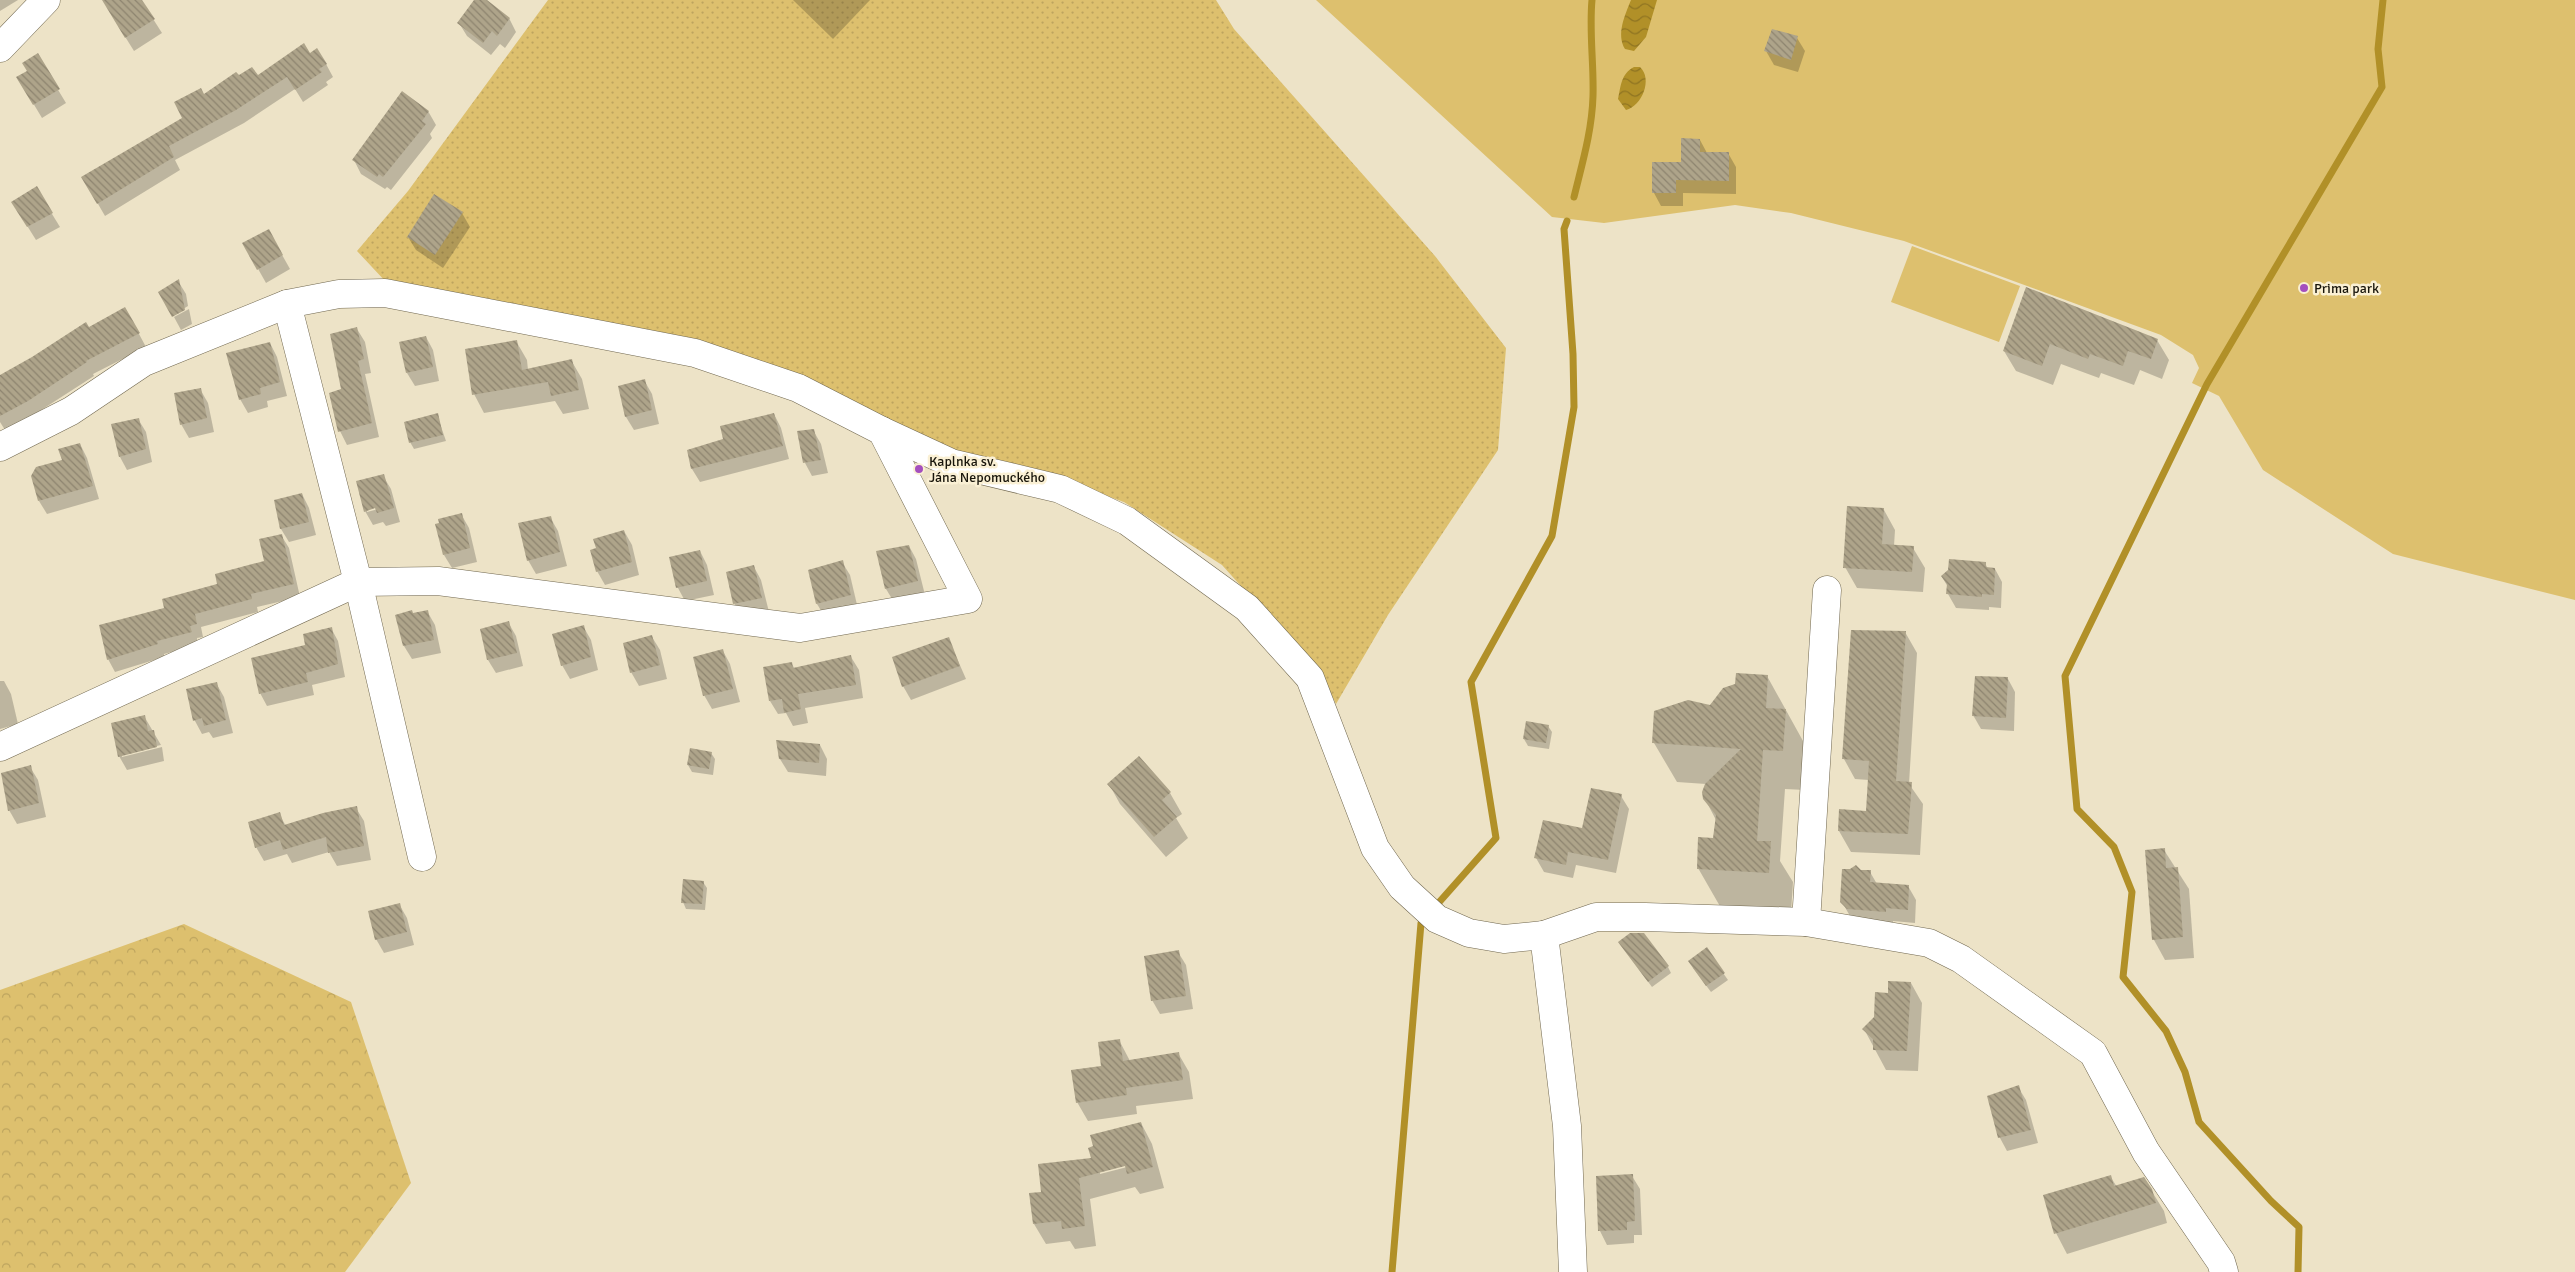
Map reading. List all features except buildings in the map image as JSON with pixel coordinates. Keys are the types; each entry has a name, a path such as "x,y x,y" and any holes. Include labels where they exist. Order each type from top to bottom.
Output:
{"street":[{"path":"0,48 46,0"},
{"path":"0,447 71,411 144,362 287,304 339,294 385,293 695,353 798,388 882,431 951,463 1060,489 1127,522 1247,608 1310,678 1375,848 1402,887 1431,914 1469,933 1496,937 1544,935 1596,917 1806,922 1929,943 1961,959 2093,1053 2146,1152 2221,1262 2224,1272"},
{"path":"287,304 358,582 422,857"},
{"path":"0,747 358,582 438,581 800,628 968,599 882,431"},
{"path":"1806,922 1827,590"},
{"path":"1544,935 1567,1126 1574,1272"}],"green space":[{"path":"548,0 1216,0 1234,29 1435,256 1506,348 1498,450 1388,615 1336,704 1322,676 1222,565 1124,502 1081,487 950,452 908,434 845,396 698,341 386,282 357,251 408,191"},
{"name":"Prima park","path":"1316,0 2575,0 2575,600 2393,554 2263,470 2219,396 2192,383 2199,368 2193,355 2161,335 1904,241 1791,213 1735,205 1604,223 1552,217"},
{"path":"1912,246 2020,286 1999,342 1891,302"},
{"path":"184,924 351,1002 411,1183 345,1272 0,1272 0,990"}],"water":[{"path":"1631,0 1657,0 1646,37 1634,51 1625,49 1621,37 1622,24"},
{"path":"1634,67 1640,67 1644,72 1646,85 1637,103 1626,110 1618,99 1626,73"}],"waterway":[{"path":"1574,197 1591,122 1593,84 1592,0"},
{"path":"2298,1272 2299,1227 2271,1201 2199,1122 2185,1072 2166,1031 2123,977 2132,892 2114,847 2077,809 2065,676 2207,384 2382,87 2378,49 2383,0"},
{"path":"1434,908 1496,838 1471,682 1552,536 1574,407 1573,354 1564,229 1567,221"},
{"path":"1392,1272 1421,923 1427,916"}],"place":[{"name":"Prima park","path":"2304,288"},
{"name":"Kaplnka sv. Jána Nepomuckého","path":"919,469"}]}
